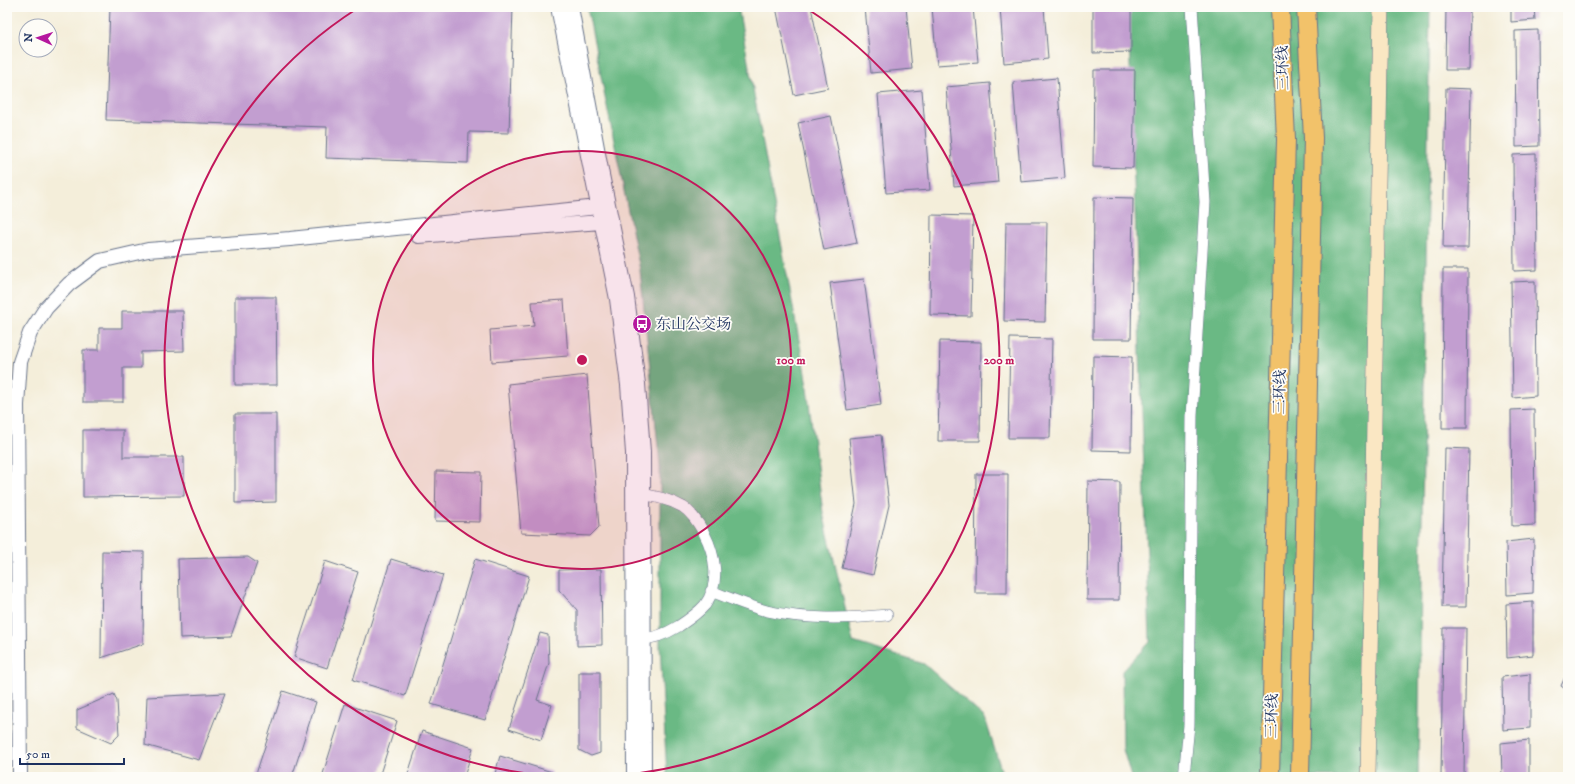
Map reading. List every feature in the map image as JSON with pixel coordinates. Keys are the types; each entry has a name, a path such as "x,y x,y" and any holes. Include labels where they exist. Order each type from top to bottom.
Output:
{"highway":[{"name":"三环线","path":"1270,777 1286,140 1280,7"},
{"name":"三环线","path":"1300,777 1313,138 1306,7"},
{"path":"1303,576 1314,640 1312,777"}],"main road":[{"path":"1368,777 1381,7"}],"street":[{"path":"558,7 605,214"},
{"path":"571,7 605,214 617,299 628,385 637,494 638,639 634,777"},
{"path":"1184,777 1189,725 1192,416 1205,202 1192,7"},
{"path":"20,777 17,405 20,362 30,333 46,308 69,284 100,262 148,250 605,214"},
{"path":"27,777 23,405 27,364 36,336 51,312 74,289 103,267 149,257 605,214"},
{"path":"637,494 668,501 684,507 699,524 710,545 714,560 714,587 705,605 689,619 669,632 638,639"},
{"path":"711,592 765,611 792,616 850,619 887,615"},
{"path":"638,639 644,777"}],"green space":[{"path":"587,7 738,7 805,373 823,513 853,642 924,664 985,718 1002,773 999,777 667,777 660,645 660,466 640,270"},
{"path":"1128,7 1430,7 1418,777 1131,777 1123,749 1122,671 1150,642"}],"building":[{"path":"110,7 513,7 509,133 469,132 468,163 326,158 327,127 106,120"},
{"path":"776,7 811,7 828,88 794,95"},
{"path":"865,7 906,7 912,69 871,73"},
{"path":"932,7 973,7 978,62 937,65"},
{"path":"1000,7 1044,7 1048,59 1004,63"},
{"path":"1093,7 1131,7 1131,52 1093,53"},
{"path":"1446,7 1470,7 1469,70 1445,70"},
{"path":"1511,7 1534,7 1535,20 1511,22"},
{"path":"1538,30 1539,146 1516,147 1515,31"},
{"path":"1094,70 1135,70 1133,168 1093,167"},
{"path":"1057,78 1065,178 1021,182 1013,82"},
{"path":"990,83 998,182 954,186 946,87"},
{"path":"1446,88 1471,89 1468,248 1443,248"},
{"path":"922,90 930,190 886,193 878,94"},
{"path":"831,116 857,243 824,250 798,123"},
{"path":"1536,154 1537,270 1514,271 1513,155"},
{"path":"1094,197 1133,198 1131,339 1093,339"},
{"path":"931,215 973,216 971,316 930,315"},
{"path":"1006,222 1047,222 1045,322 1004,321"},
{"path":"1443,269 1468,269 1467,428 1442,428"},
{"path":"864,279 881,405 847,410 830,283"},
{"path":"1535,281 1536,396 1513,398 1511,282"},
{"path":"235,297 276,297 277,385 235,385"},
{"path":"564,300 568,356 492,362 490,330 534,326 532,302"},
{"path":"122,311 183,311 184,351 141,352 141,368 123,368 123,402 83,402 83,350 99,350 99,328 122,328"},
{"path":"1010,338 1052,339 1050,438 1008,438"},
{"path":"940,341 981,342 980,441 938,441"},
{"path":"1093,356 1132,357 1131,451 1092,450"},
{"path":"587,375 599,527 590,536 521,533 508,384"},
{"path":"1534,409 1535,525 1512,526 1511,410"},
{"path":"235,414 276,414 276,502 235,503"},
{"path":"83,430 123,430 123,457 184,457 184,496 83,497"},
{"path":"881,435 889,505 873,575 842,568 856,504 849,438"},
{"path":"1445,448 1469,449 1466,607 1442,607"},
{"path":"436,471 481,472 480,522 435,521"},
{"path":"976,474 1008,474 1007,593 975,593"},
{"path":"1088,481 1120,482 1119,600 1087,600"},
{"path":"1534,539 1533,593 1507,595 1506,542"},
{"path":"102,551 144,552 143,644 101,658"},
{"path":"248,557 257,563 231,636 180,638 178,559"},
{"path":"391,559 443,575 405,696 353,680"},
{"path":"475,559 529,576 485,720 431,704"},
{"path":"325,561 358,572 327,668 294,657"},
{"path":"601,569 602,645 577,646 577,610 559,590 559,570"},
{"path":"1533,602 1533,655 1507,658 1506,604"},
{"path":"1443,628 1466,628 1464,777 1441,777"},
{"path":"540,633 548,635 549,663 537,700 552,705 541,740 509,729"},
{"path":"1568,670 1568,691 1561,686"},
{"path":"579,672 600,672 600,753 591,756 579,750"},
{"path":"1530,674 1530,728 1503,730 1502,677"},
{"path":"283,691 316,702 292,777 255,777"},
{"path":"225,693 199,760 145,745 147,697"},
{"path":"114,694 117,701 119,735 111,743 77,728 77,710"},
{"path":"345,704 397,721 379,777 322,777"},
{"path":"422,731 473,748 464,777 407,777"},
{"path":"1529,740 1529,777 1502,777 1501,743"},
{"path":"500,756 552,772 551,777 494,777"}],"place":[{"name":"东山公交场","path":"642,324"}]}
